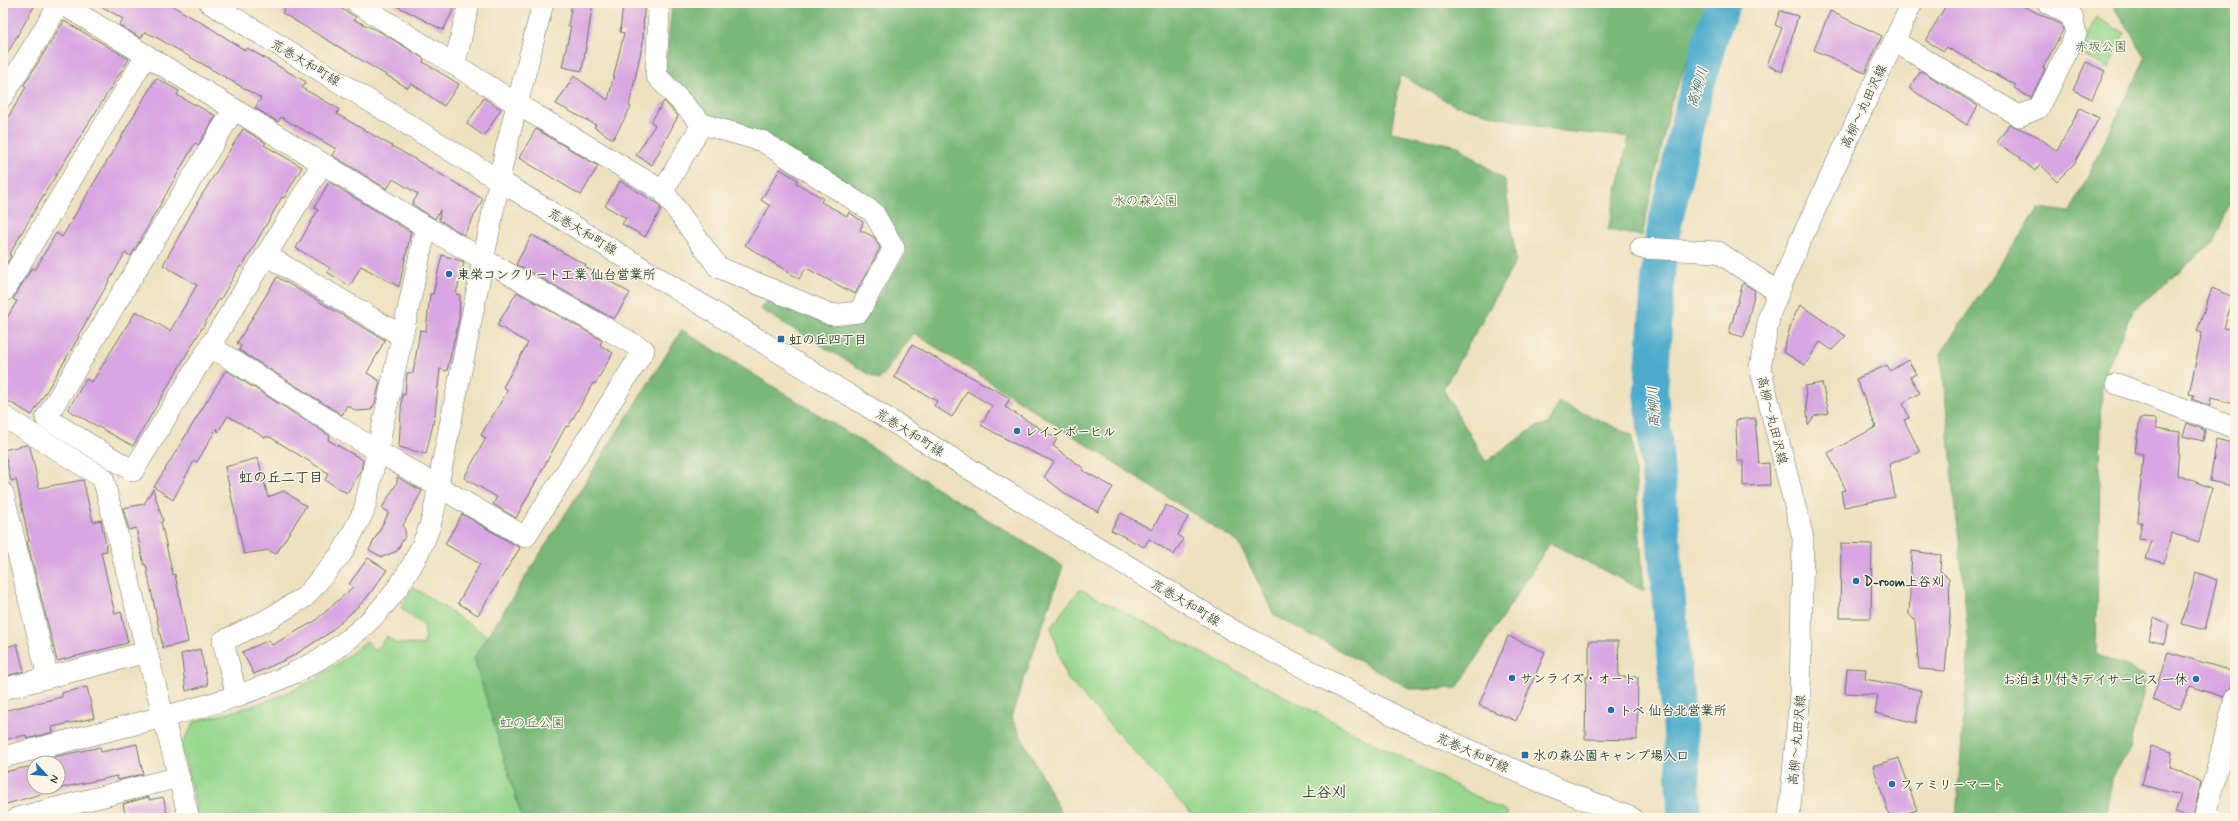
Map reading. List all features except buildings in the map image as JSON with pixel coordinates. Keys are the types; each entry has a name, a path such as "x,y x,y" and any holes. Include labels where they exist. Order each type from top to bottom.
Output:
{"street":[{"path":"3,96 61,3 426,227 644,350 525,537 377,451 210,346"},
{"name":"荒巻大和町線","path":"210,3 1232,630 1407,722 1541,782 1632,818"},
{"path":"357,3 455,63 517,104 663,191 718,267 832,315 859,312 894,248 873,212 762,141 702,124 656,75 659,10 655,3"},
{"path":"455,63 470,3"},
{"path":"3,757 237,697 284,679 312,665 339,646 383,607 403,581 430,528 436,511 438,486 500,180 517,104 543,3"},
{"name":"高柳～丸田沢線","path":"1789,818 1800,694 1803,538 1760,367 1770,313 1778,292 1796,250 1912,3"},
{"path":"1894,41 2019,116 2039,108 2076,34 2072,16 2048,3"},
{"path":"3,292 146,56"},
{"path":"234,109 46,418 133,470 322,164"},
{"path":"663,191 702,124"},
{"path":"237,697 223,641 265,621 305,597 342,553 364,511 426,227"},
{"path":"1641,248 1718,252 1778,292"},
{"path":"266,255 402,336"},
{"path":"2118,384 2235,428"},
{"path":"3,416 103,478 189,818"},
{"path":"3,493 48,677"},
{"path":"3,689 148,652"},
{"path":"2212,818 2205,816 2235,699"},
{"path":"16,818 82,810 179,777"}],"green space":[{"name":"水の森公園","path":"672,3 1709,3 1671,103 1642,236 1608,230 1629,137 1552,130 1454,105 1400,75 1391,132 1458,146 1505,180 1516,261 1443,389 1486,462 1535,427 1548,424 1559,402 1632,435 1644,591 1550,543 1457,688 1411,689 1274,615 1239,543 914,333 879,380 760,309 767,300 840,329 860,325 907,252 879,206 711,116 665,72"},
{"path":"2111,3 2235,3 2235,191 2213,243 2133,310 2102,380 2096,653 2146,676 2130,750 2111,778 2107,818 1956,818 1969,645 1941,352 2039,208 2070,212 2146,57"},
{"name":"赤坂公園","path":"2096,17 2124,33 2109,69 2079,53"},
{"path":"682,330 1063,566 1011,717 1064,818 522,818 474,658"},
{"name":"虹の丘公園","path":"413,587 489,637 720,818 199,818 181,746 195,721 253,706 297,688 328,670 367,641 375,651 387,636 395,643 424,645 425,627 401,608"},
{"path":"1080,589 1508,813 1506,818 1195,818 1066,677 1051,627"}],"waterway":[{"name":"高柳川","path":"1684,818 1683,767 1651,391 1660,247 1689,117 1714,27 1724,3"}],"place":[{"name":"東栄コンクリート工業 仙台営業所","path":"449,274"},
{"name":"虹の丘四丁目","path":"781,339"},
{"name":"レインボーヒル","path":"1017,431"},
{"name":"D-room上谷刈","path":"1856,581"},
{"name":"サンライズ・オート","path":"1512,678"},
{"name":"お泊まり付きデイサービス 一休","path":"2196,679"},
{"name":"トベ 仙台北営業所","path":"1611,710"},
{"name":"水の森公園キャンプ場入口","path":"1525,755"},
{"name":"ファミリーマート","path":"1892,784"}],"district":[{"name":"虹の丘二丁目","path":"281,477"},
{"name":"上谷刈","path":"1324,792"}]}
